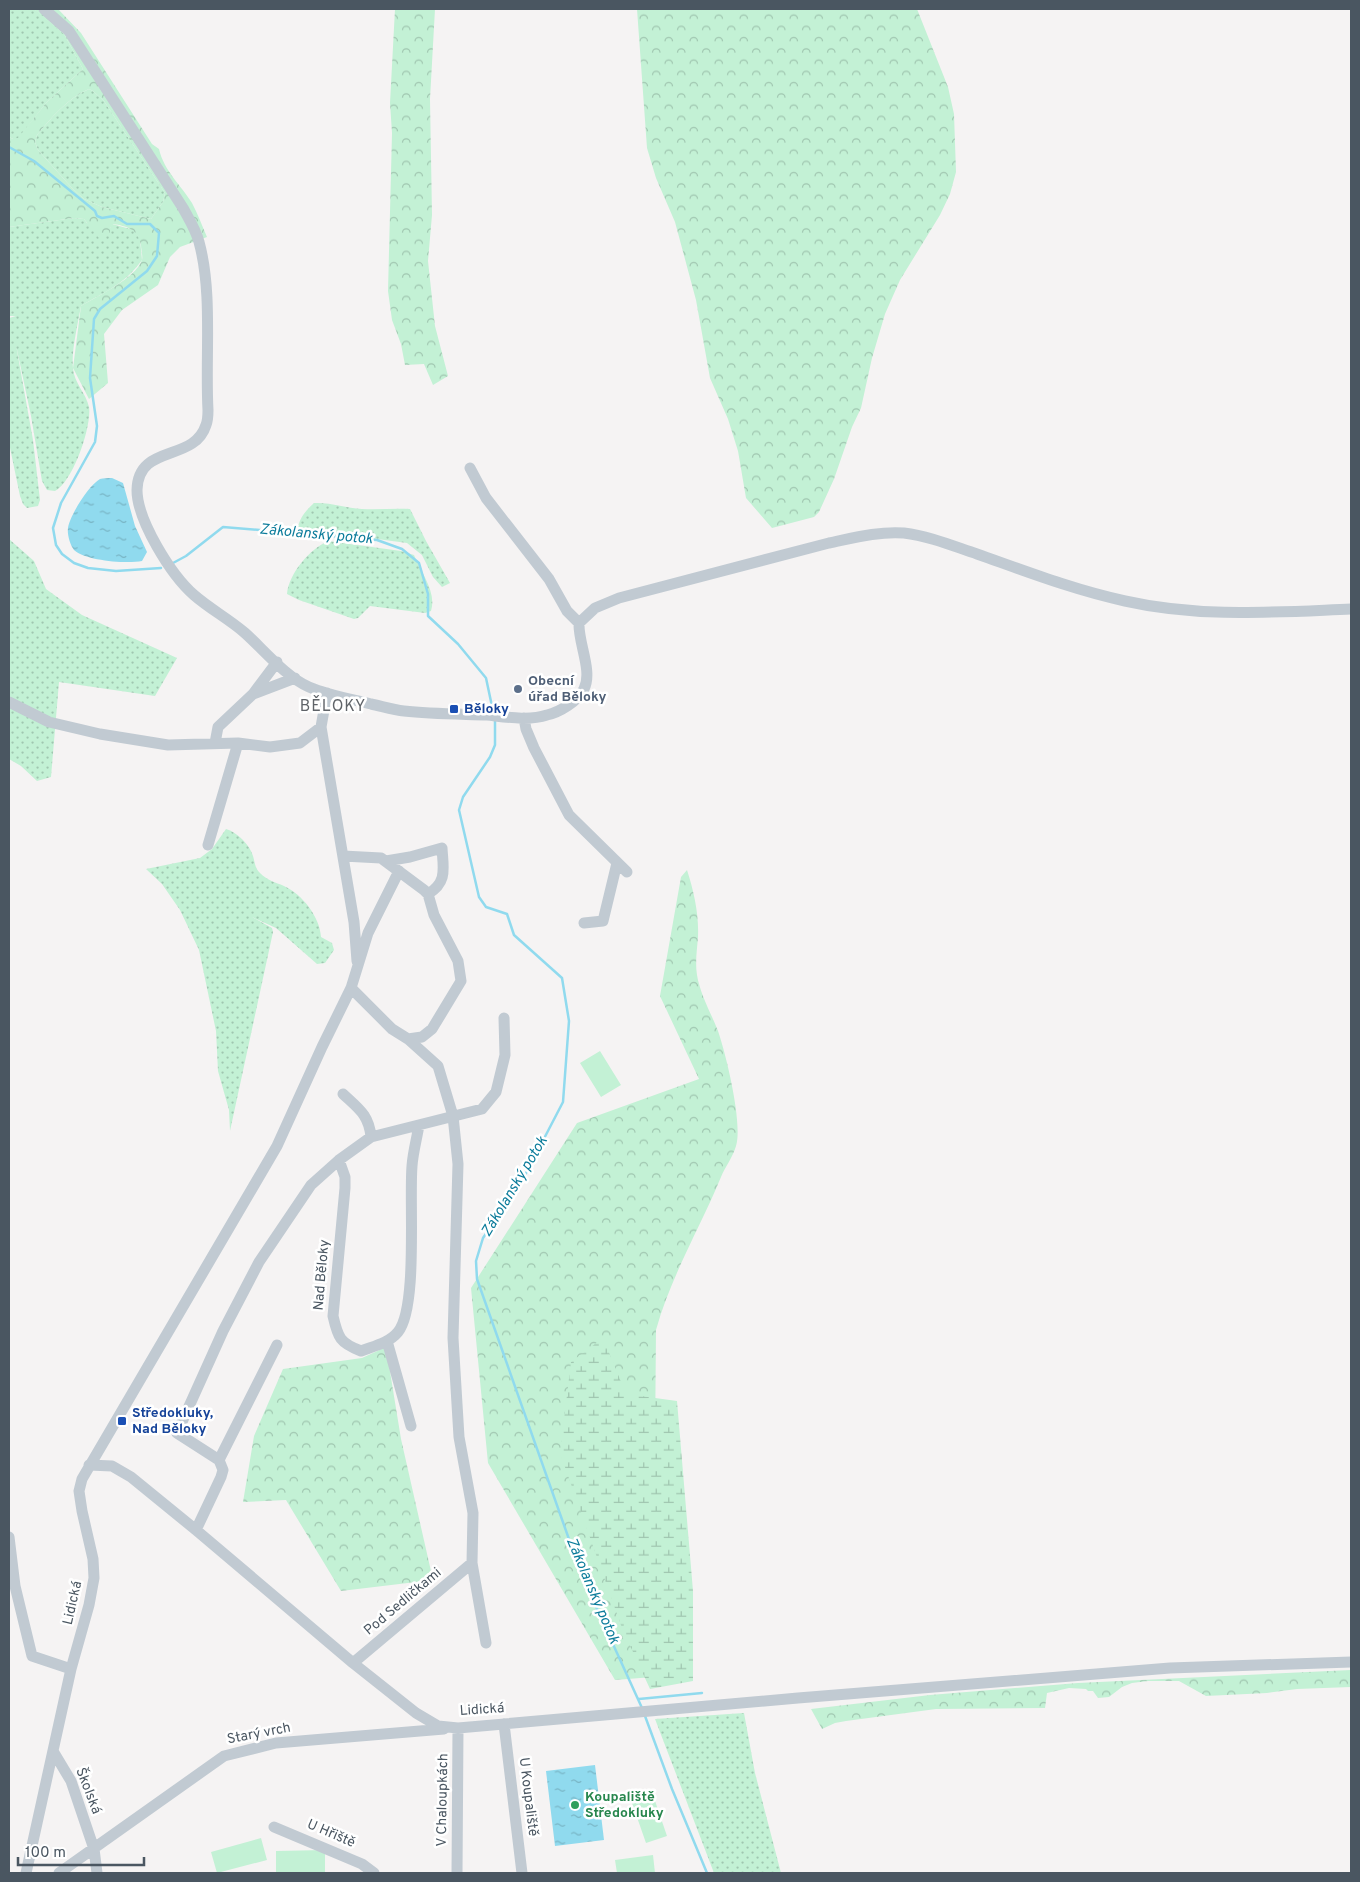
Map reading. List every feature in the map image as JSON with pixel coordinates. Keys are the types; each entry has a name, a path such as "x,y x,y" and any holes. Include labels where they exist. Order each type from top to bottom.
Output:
{"street":[{"path":"44,9 69,32 183,208 199,242 206,284 208,410 206,426 196,440 185,448 150,461 142,470 137,492 140,511 169,567 193,594 243,631 295,678 307,686 327,693 402,711 524,718 547,716 570,703 583,690 588,677 580,641 579,623 567,611 549,579 486,498 470,468"},
{"path":"579,623 594,608 619,598 829,543 862,536 892,533 904,533 933,540 1083,591 1125,602 1177,610 1216,613 1351,610"},
{"path":"215,743 218,727 253,694 276,662"},
{"path":"253,694 295,678"},
{"path":"327,693 321,728 354,922 357,966"},
{"path":"9,702 49,722 100,734 168,745 238,743 270,747 300,743 321,728"},
{"path":"524,718 526,729 534,748 569,815 627,872"},
{"path":"208,845 238,743"},
{"path":"343,856 374,857 386,860 410,857 442,848 443,881 435,890 428,894"},
{"path":"386,860 428,894 434,915 458,961 461,981 432,1030 422,1037 408,1039"},
{"path":"584,923 603,922 617,863"},
{"path":"89,1465 277,1146 351,988 368,933 399,871"},
{"path":"351,988 392,1029 408,1039 438,1066 453,1116 458,1164 453,1338 459,1437 473,1513 472,1563 486,1643"},
{"path":"196,1530 222,1476 223,1470 219,1460 177,1433 223,1330 258,1264 311,1185 339,1160 370,1137 482,1109 496,1092 505,1055 504,1018"},
{"path":"344,1094 364,1113 370,1126 370,1137"},
{"path":"411,1426 387,1341 398,1331 405,1316 410,1269 412,1166 419,1125"},
{"name":"Nad Běloky","path":"339,1160 345,1188 333,1316 338,1336 347,1346 361,1351 387,1341"},
{"path":"219,1460 277,1345"},
{"name":"Lidická","path":"26,1873 71,1669 89,1605 94,1578 93,1559 79,1491 89,1465 103,1464 120,1470 196,1530 353,1663 424,1719 438,1726 458,1728 1170,1668 1351,1662"},
{"path":"9,1537 12,1586 32,1656 71,1669"},
{"name":"Pod Sedličkami","path":"353,1663 472,1563"},
{"name":"U Koupaliště","path":"504,1724 522,1873"},
{"name":"Starý vrch","path":"59,1873 224,1756 276,1743 458,1728"},
{"name":"V Chaloupkách","path":"457,1873 458,1728"},
{"name":"Školská","path":"53,1751 71,1781 94,1849 97,1873"},
{"name":"U Hřiště","path":"274,1827 362,1864 374,1873"}],"green space":[{"path":"9,9 34,9 43,16 64,34 83,69 46,103 18,139 9,137"},
{"path":"34,9 58,9 81,33 152,144 159,149 169,171 192,203 207,237 180,247 170,257 158,285 122,310 104,334 108,383 89,399 73,368 81,306 124,280 138,267 142,258 141,245 137,235 131,229 113,224 110,228 110,233 99,238 84,219 74,218 9,227 9,137 13,139 18,138 46,103 83,69 64,34","holes":["89,89 104,101 165,193 163,202 151,219 102,207 84,199 38,150 35,142 37,135 54,115 81,93"]},
{"path":"395,9 435,9 430,99 432,215 428,261 435,326 448,376 433,385 424,364 405,365 401,344 392,320 388,291 392,133 390,103"},
{"path":"637,9 917,9 948,87 954,114 956,172 950,194 940,215 900,280 885,314 872,358 861,408 852,427 834,479 819,512 814,517 772,528 746,498 738,451 728,419 710,378 696,300 675,222 656,178 647,148"},
{"path":"89,89 104,101 165,193 163,202 151,219 102,207 84,199 38,150 35,142 37,135 42,129 67,103"},
{"path":"74,218 84,219 87,223 110,228 112,224 134,230 140,239 142,260 121,282 81,306 74,346 73,368 75,378 89,407 89,416 80,453 68,477 62,486 55,491 47,490 42,481 16,345 33,440 40,500 38,506 27,508 20,496 9,443 9,318 16,316 9,316 9,227"},
{"path":"314,503 362,509 410,509 450,583 442,587 433,577 422,555 407,543 323,534 303,537 297,531 299,523"},
{"path":"9,539 34,561 46,589 82,615 177,658 155,696 59,682 51,777 37,781 21,766 9,759"},
{"path":"328,541 401,551 414,555 430,590 432,597 431,611 425,613 370,606 358,618 354,619 287,594 296,570 314,550"},
{"path":"226,829 239,836 246,843 260,873 269,880 291,890 303,900 314,914 321,937 332,943 334,950 325,963 317,964 276,928 252,917 272,928 273,932 230,1131 229,1110 218,1071 216,1031 199,950 180,910 162,884 146,869 200,858 212,849"},
{"path":"687,870 698,920 696,961 698,982 718,1031 725,1056 733,1089 738,1136 735,1150 678,1271 656,1330 653,1677 615,1680 488,1463 471,1288 577,1123 699,1079 660,996 681,877"},
{"path":"600,1051 621,1085 601,1097 580,1063"},
{"path":"603,1338 626,1394 677,1401 693,1591 693,1681 650,1689 622,1628 560,1453 571,1362"},
{"path":"386,1347 401,1439 433,1580 341,1591 286,1500 243,1502 254,1436 283,1369 362,1358"},
{"path":"1351,1670 1351,1687 1206,1696 1179,1681 1148,1681 1132,1683 1122,1687 1109,1697 1098,1698 1093,1691 1086,1689 1069,1688 1047,1693 1045,1708 936,1709 846,1721 835,1723 822,1729 811,1709 930,1695 1078,1683"},
{"path":"744,1713 755,1773 781,1873 714,1873 655,1719"},
{"path":"653,1795 667,1836 646,1843 632,1803"},
{"path":"261,1838 267,1860 217,1873 211,1852"},
{"path":"325,1850 325,1873 276,1873 276,1851"},
{"path":"653,1855 655,1873 617,1873 615,1860"}],"water":[{"path":"112,478 123,483 135,526 147,552 142,561 117,562 88,557 74,550 70,542 68,533 69,522 81,501 91,487 100,479"},
{"name":"Koupaliště Středokluky","path":"595,1765 604,1840 555,1846 546,1771"}],"waterway":[{"name":"Zákolanský potok","path":"9,147 34,161 95,211 97,216 102,218 114,216 127,224 150,224 159,233 157,256 147,271 100,309 94,319 90,378 97,426 95,442 61,503 53,528 56,545 62,554 74,563 88,568 116,571 161,568"},
{"name":"Zákolanský potok","path":"173,563 186,556 223,527 377,540 402,549 419,563 428,594 428,616 458,644 486,678 493,711"},
{"name":"Zákolanský potok","path":"495,719 495,745 490,757 463,797 459,810 479,897 486,907 507,914 514,935 562,978 569,1021 563,1102 523,1179 483,1238 476,1261 477,1279 582,1576 642,1708"},
{"path":"639,1699 702,1693"},
{"name":"Zákolanský potok","path":"645,1716 672,1789 707,1873"}],"place":[{"name":"Obecní úřad Běloky","path":"518,689"},
{"name":"Běloky","path":"454,709"},
{"name":"Středokluky, Nad Běloky","path":"122,1421"},
{"name":"Koupaliště Středokluky","path":"575,1805"}],"district":[{"name":"BĚLOKY","path":"333,707"}]}
